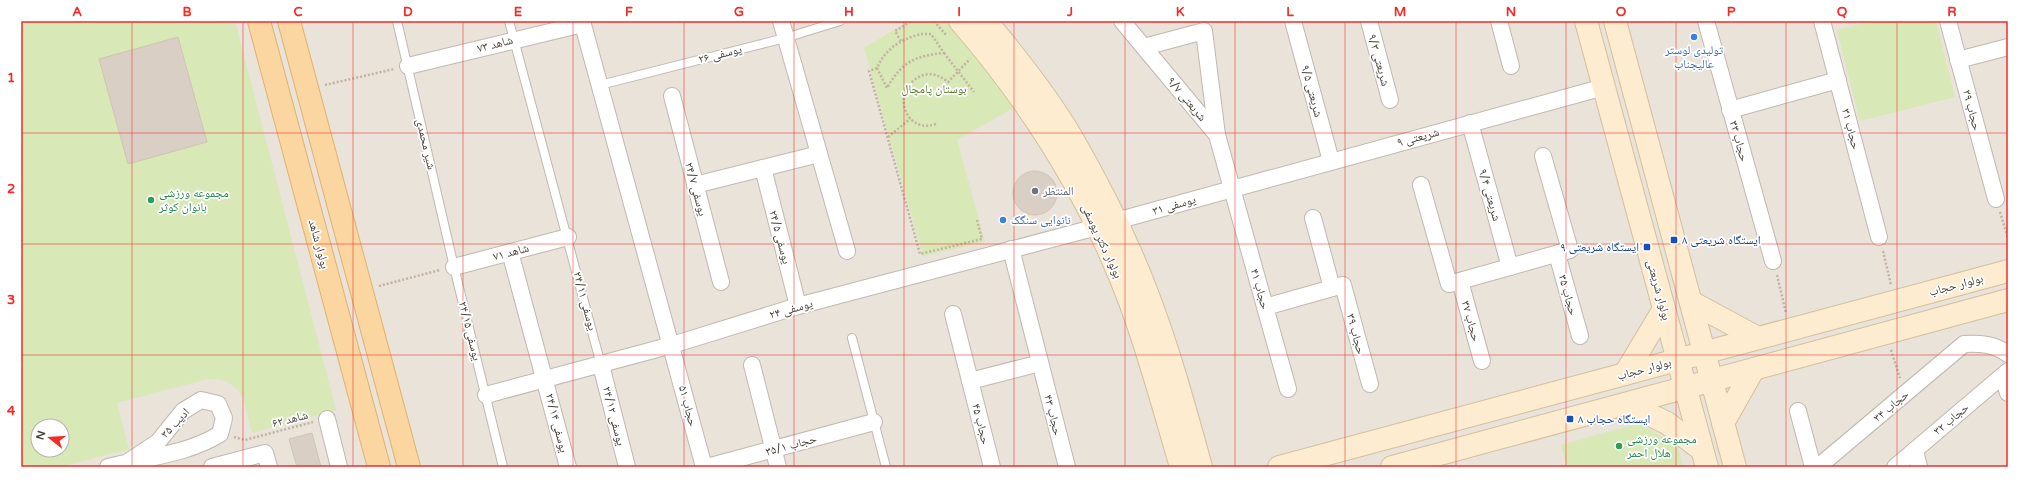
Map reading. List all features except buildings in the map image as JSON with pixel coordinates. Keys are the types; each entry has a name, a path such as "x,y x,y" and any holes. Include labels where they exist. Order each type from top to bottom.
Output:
{"main road":[{"name":"بولوار شاهد","path":"259,21 379,467"},
{"path":"289,21 409,467"},
{"name":"بولوار دکتر یوسفی","path":"986,21 1020,62 1072,137 1107,224 1129,301 1154,373 1181,467"},
{"name":"بولوار شریعتی","path":"1586,21 1704,458"},
{"path":"1615,21 1735,467"},
{"name":"بولوار دکتر یوسفی","path":"954,30 971,55 1004,74 1107,224 1148,294 1172,367 1201,467"},
{"name":"بولوار حجاب","path":"1279,467 2008,271"},
{"path":"1392,467 2008,300"},
{"path":"1691,302 1758,338"},
{"path":"1625,374 1664,309"},
{"path":"1723,423 1753,370"},
{"path":"1627,404 1668,423 1704,458"}],"street":[{"path":"781,21 847,251"},
{"name":"شریعتی ۹/۷","path":"1122,21 1216,135 1232,188"},
{"name":"شریعتی ۹/۵","path":"1293,21 1331,161"},
{"name":"شریعتی ۹/۳","path":"1369,21 1390,100"},
{"path":"1499,21 1511,66"},
{"name":"حجاب ۳۳","path":"1706,21 1774,261"},
{"name":"حجاب ۳۱","path":"1822,21 1879,237"},
{"name":"حجاب ۲۹","path":"1948,21 1996,198"},
{"name":"شاهد ۷۳","path":"408,66 582,22"},
{"name":"حجاب ۵۱","path":"582,22 706,467"},
{"path":"1144,47 1204,31 1216,135"},
{"path":"1958,60 2008,47"},
{"path":"1730,110 1838,80"},
{"name":"شریعتی ۹","path":"1232,188 1604,87"},
{"name":"یوسفی ۲۴/۷","path":"672,96 721,282"},
{"name":"شریعتی ۹/۴","path":"1470,123 1510,267"},
{"path":"695,185 819,154"},
{"path":"1421,185 1449,284 1570,250 1543,156"},
{"name":"یوسفی ۲۴/۵","path":"762,168 798,306"},
{"name":"یوسفی ۳۱","path":"1107,224 1232,188"},
{"name":"حجاب ۴۱","path":"1232,188 1288,389"},
{"name":"حجاب ۳۹","path":"1313,218 1338,286 1370,384"},
{"name":"یوسفی ۲۴","path":"486,395 672,345 798,306 1107,224"},
{"name":"شاهد ۷۱","path":"454,267 568,237"},
{"name":"حجاب ۴۳","path":"1011,249 1067,467"},
{"name":"یوسفی ۲۴/۱۴","path":"510,252 568,467"},
{"name":"حجاب ۳۵","path":"1557,254 1580,336"},
{"name":"حجاب ۳۷","path":"1460,281 1482,361"},
{"path":"1265,307 1338,286"},
{"name":"حجاب ۴۵","path":"953,314 992,467"},
{"name":"حجاب ۳۴","path":"1818,467 1964,344 1978,343 1993,346 2008,354"},
{"path":"970,381 1040,363"},
{"name":"یوسفی ۲۴/۱۲","path":"601,365 627,467"},
{"path":"752,365 778,467"},
{"path":"2006,373 2008,393"},
{"name":"حجاب ۳۲","path":"1895,467 2006,373"},
{"name":"ادیب ۳۵","path":"108,467 173,453 202,444 220,434 224,418 218,404 201,400 184,411 158,442 128,462"},
{"path":"1798,411 1813,467"},
{"path":"327,419 339,467"},
{"name":"حجاب ۳۵/۱","path":"706,467 874,422"},
{"path":"1915,450 1919,467"},
{"path":"212,467 265,453 269,467"}],"lane":[{"name":"شیر محمدی","path":"397,21 454,267"},
{"name":"یوسفی ۲۴/۱۱","path":"509,21 601,365"},
{"name":"یوسفی ۲۶","path":"600,85 785,38 840,21"},
{"name":"یوسفی ۲۴/۱۵","path":"454,267 503,467"},
{"path":"852,338 886,467"}],"path":[{"path":"901,41 895,31 912,21"},
{"path":"934,21 954,30"},
{"path":"974,92 931,34 921,34 901,41 887,52 877,68 869,72 920,254 982,239 977,220"},
{"path":"877,68 887,88 897,71 910,60 944,53"},
{"path":"971,55 972,67"},
{"path":"936,124 922,126 910,119 905,111 903,94 907,86 922,76 931,74 939,76 948,82 971,55"},
{"path":"308,90 408,66"},
{"path":"888,137 910,119"},
{"path":"1996,198 2008,238"},
{"path":"1879,237 1896,301"},
{"path":"1774,261 1790,330"},
{"path":"362,291 454,267"},
{"path":"1886,334 1905,394"},
{"name":"شاهد ۶۲","path":"220,434 245,440 327,419"}],"shaded area":[{"path":"21,21 2008,21 2008,467 21,467"}],"green space":[{"name":"مجموعه ورزشی بانوان کوثر","path":"21,21 235,21 336,410 252,433 243,397 237,389 228,382 218,379 207,379 117,403 129,449 60,467 21,467"},
{"name":"بوستان پامچال","path":"909,21 948,21 981,57 1017,106 957,140 985,242 923,256 864,48"},
{"path":"1871,21 1936,21 1955,97 1860,121 1837,30"},
{"name":"مجموعه ورزشی هلال احمر","path":"1639,423 1678,447 1683,467 1567,467 1561,445"}],"place":[{"name":"تولیدی لوستر عالیجناب","path":"1694,37"},
{"name":"المنتظر","path":"1035,191"},
{"name":"مجموعه ورزشی بانوان کوثر","path":"151,200"},
{"name":"نانوایی سنگک","path":"1003,220"},
{"name":"ایستگاه شریعتی ۸","path":"1674,240"},
{"name":"ایستگاه شریعتی ۹","path":"1647,247"},
{"name":"ایستگاه حجاب ۸","path":"1570,419"},
{"name":"مجموعه ورزشی هلال احمر","path":"1619,446"}]}
